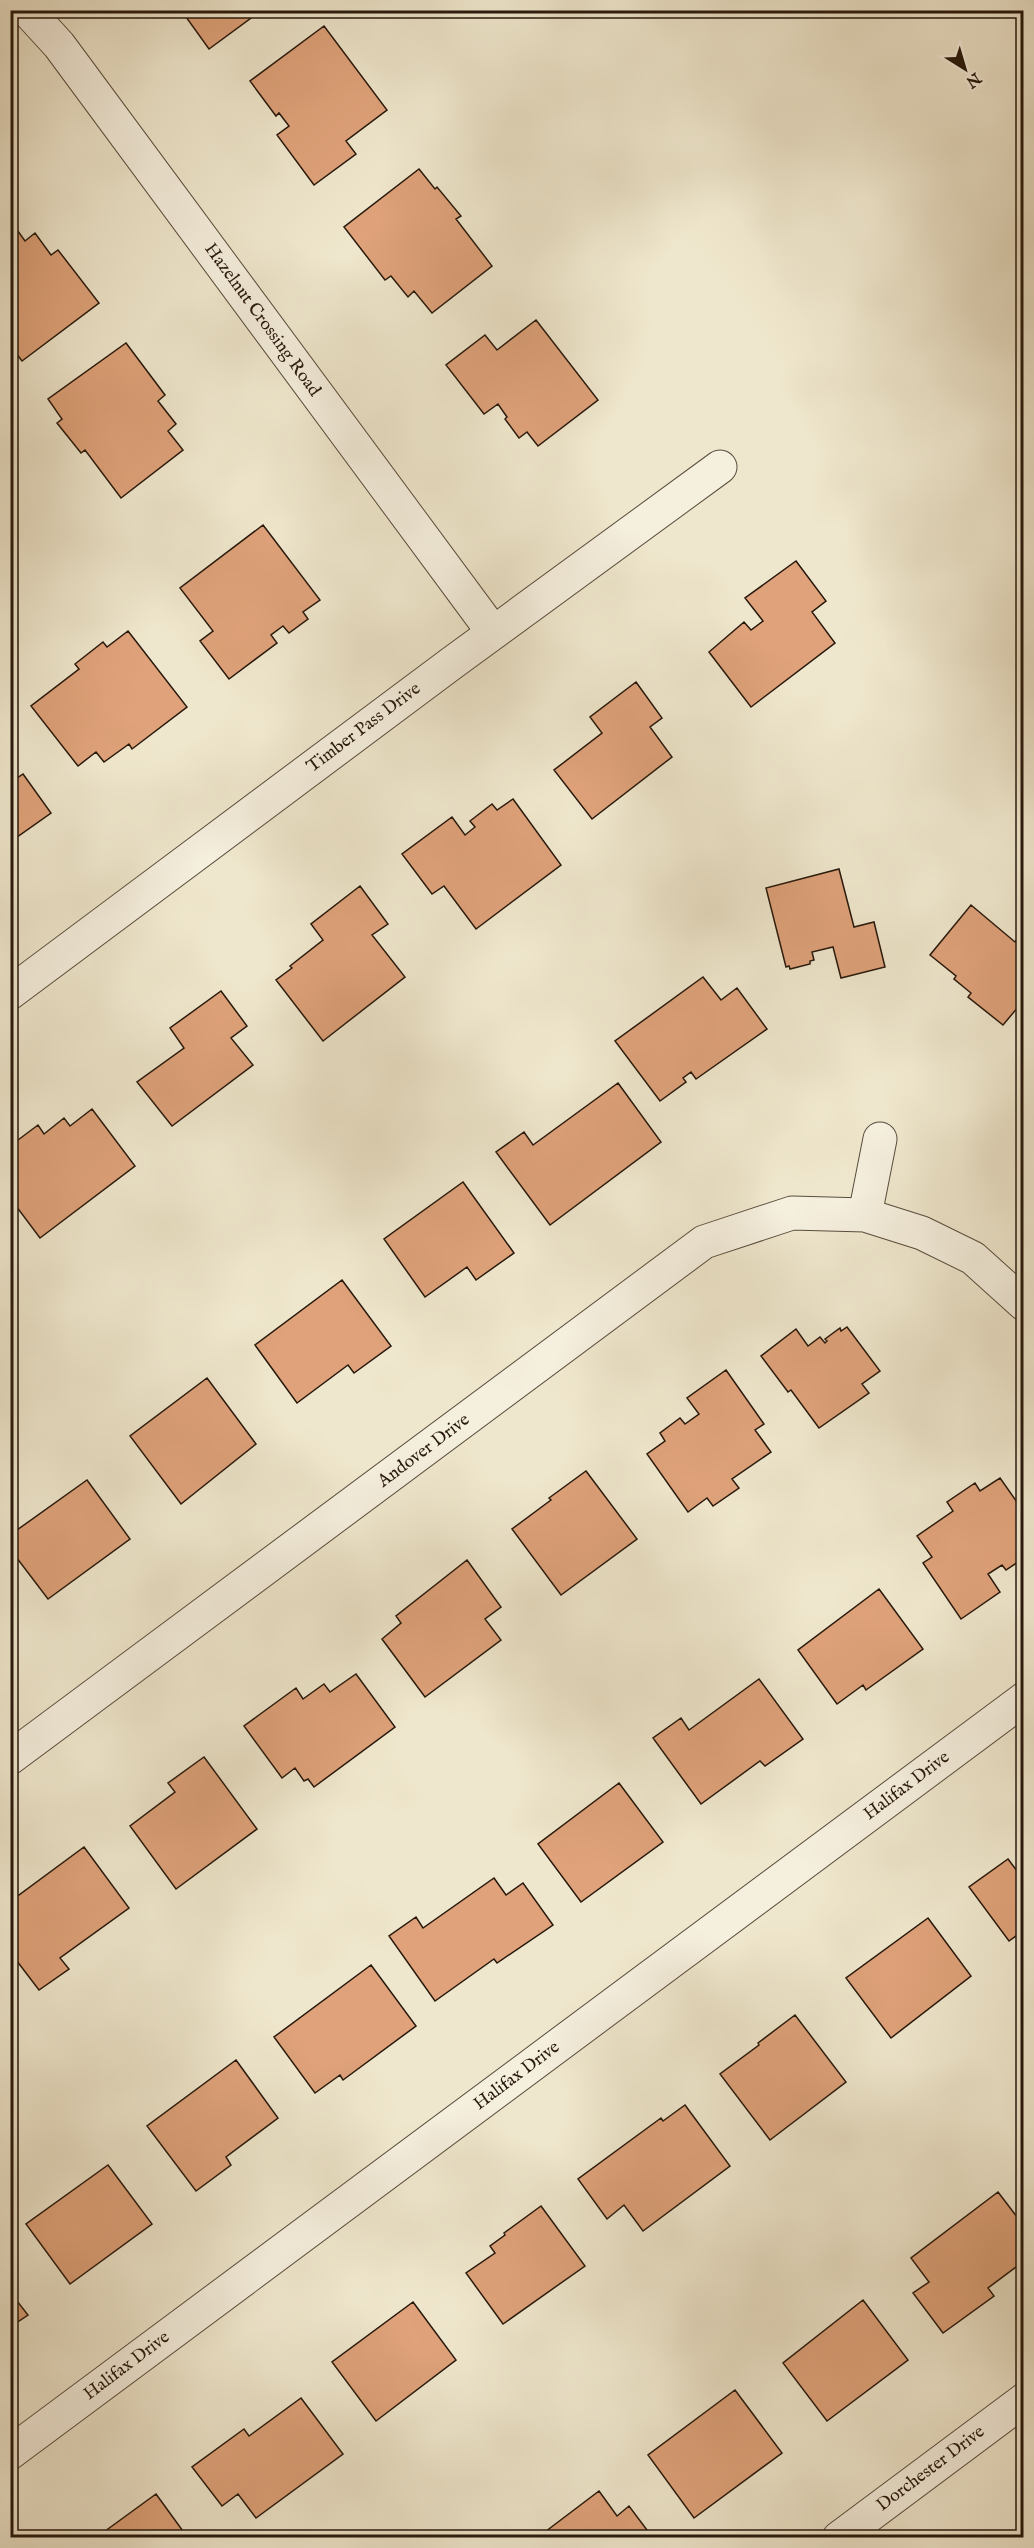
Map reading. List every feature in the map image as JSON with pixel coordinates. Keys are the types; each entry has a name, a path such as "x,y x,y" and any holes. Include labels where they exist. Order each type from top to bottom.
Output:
{"street":[{"name":"Hazelnut Crossing Road","path":"27,10 59,45 493,632"},
{"name":"Timber Pass Drive","path":"10,993 493,632 720,466"},
{"path":"865,1215 880,1139"},
{"name":"Andover Drive","path":"10,1758 704,1242 792,1213 865,1215 922,1233 972,1257 1023,1304"},
{"name":"Halifax Drive","path":"10,2453 1023,1699"},
{"name":"Dorchester Drive","path":"838,2538 1023,2400"}],"building":[{"path":"181,10 245,10 251,18 209,49"},
{"path":"324,26 387,110 346,141 356,154 314,185 277,135 289,126 279,113 276,116 250,81"},
{"path":"419,169 461,216 456,219 492,266 432,313 414,291 408,297 391,276 385,280 344,227"},
{"path":"10,220 25,241 35,233 51,255 58,250 99,303 22,361 10,345"},
{"path":"536,320 598,400 538,446 527,432 519,438 505,419 507,417 498,404 484,414 446,365 485,335 497,350"},
{"path":"126,343 165,395 158,401 176,424 168,431 183,450 121,498 85,450 81,453 57,423 62,419 48,399"},
{"path":"263,525 320,600 303,612 308,619 289,633 283,626 271,635 277,643 229,679 200,641 213,631 180,588"},
{"path":"796,561 826,601 812,612 835,643 751,707 709,652 744,622 751,630 763,621 745,598"},
{"path":"128,631 187,707 132,749 129,744 104,762 96,752 78,766 31,706 79,669 75,664 103,642 107,647"},
{"path":"636,682 662,718 650,727 672,757 592,819 554,770 602,733 590,717"},
{"path":"23,774 51,813 10,842 10,783"},
{"path":"513,799 561,865 476,929 444,886 432,894 402,854 452,817 465,835 475,827 470,821 492,804 497,810"},
{"path":"839,869 854,927 874,922 885,967 841,978 833,947 812,952 814,960 810,961 810,964 790,969 789,966 786,967 766,888"},
{"path":"360,886 388,924 372,935 405,977 323,1041 276,980 323,940 311,924"},
{"path":"971,905 1015,942 1017,939 1024,945 1024,1000 1003,1025 968,997 971,993 954,979 956,976 930,955"},
{"path":"703,977 721,1000 737,988 767,1029 696,1079 691,1072 683,1078 686,1082 660,1101 615,1041"},
{"path":"221,991 247,1026 231,1038 253,1065 172,1126 137,1082 184,1048 170,1028"},
{"path":"618,1083 661,1142 550,1225 496,1152 524,1132 533,1145"},
{"path":"92,1109 135,1166 40,1238 10,1198 10,1146 38,1125 44,1134 64,1118 70,1126"},
{"path":"463,1182 514,1253 476,1280 467,1267 425,1297 384,1239"},
{"path":"342,1280 391,1346 354,1373 348,1365 297,1403 255,1345"},
{"path":"847,1327 880,1371 862,1384 869,1393 819,1428 791,1390 788,1392 761,1356 796,1329 808,1346 820,1337 825,1343 827,1341 825,1339 840,1328 841,1331"},
{"path":"726,1370 764,1424 755,1430 771,1452 732,1479 739,1488 713,1506 707,1498 688,1512 647,1454 665,1441 660,1433 680,1418 685,1424 699,1414 687,1398"},
{"path":"207,1378 256,1444 181,1504 130,1436"},
{"path":"586,1471 637,1539 561,1595 512,1529"},
{"path":"1000,1478 1024,1512 1024,1546 1021,1548 1024,1558 1006,1570 1002,1565 988,1574 1000,1592 961,1619 923,1563 932,1557 917,1536 953,1511 947,1502 975,1483 980,1491"},
{"path":"87,1480 130,1539 48,1599 10,1549 10,1535"},
{"path":"467,1560 501,1607 485,1619 501,1640 425,1697 382,1639 401,1623 396,1616"},
{"path":"879,1589 923,1649 866,1690 863,1685 837,1704 798,1650"},
{"path":"356,1674 395,1727 314,1787 308,1779 304,1781 295,1768 282,1778 244,1726 296,1688 303,1699 324,1684 330,1692"},
{"path":"759,1679 803,1739 765,1766 760,1761 701,1804 653,1738 681,1718 689,1730"},
{"path":"204,1757 257,1829 176,1889 130,1826 175,1792 168,1783"},
{"path":"619,1783 663,1842 581,1902 538,1844"},
{"path":"84,1847 129,1908 60,1958 69,1969 39,1990 10,1952 10,1909 15,1906 11,1901"},
{"path":"1008,1859 1020,1875 1024,1873 1024,1938 1020,1933 1009,1941 969,1887"},
{"path":"494,1878 506,1895 523,1883 553,1925 497,1963 494,1959 435,2001 389,1936 416,1917 423,1928"},
{"path":"928,1918 971,1976 891,2038 846,1978"},
{"path":"371,1965 416,2026 343,2080 340,2075 315,2093 274,2037"},
{"path":"795,2015 846,2082 770,2140 720,2074"},
{"path":"236,2060 278,2118 226,2157 231,2165 196,2191 147,2126"},
{"path":"685,2105 730,2166 643,2231 624,2205 607,2219 578,2179 661,2118 663,2121"},
{"path":"108,2165 152,2224 70,2284 26,2224"},
{"path":"998,2192 1024,2226 1024,2261 988,2288 994,2296 943,2333 913,2293 929,2282 911,2258"},
{"path":"541,2206 585,2266 503,2324 466,2273 495,2253 490,2246 505,2235 504,2233"},
{"path":"10,2292 28,2315 10,2327"},
{"path":"863,2300 908,2360 827,2421 783,2363"},
{"path":"413,2302 456,2360 376,2421 332,2362"},
{"path":"735,2390 782,2453 694,2518 648,2455"},
{"path":"301,2398 343,2454 256,2518 238,2494 222,2506 192,2467 244,2429 249,2436"},
{"path":"599,2491 617,2516 629,2506 653,2538 537,2538"},
{"path":"156,2494 188,2538 97,2537"}]}
